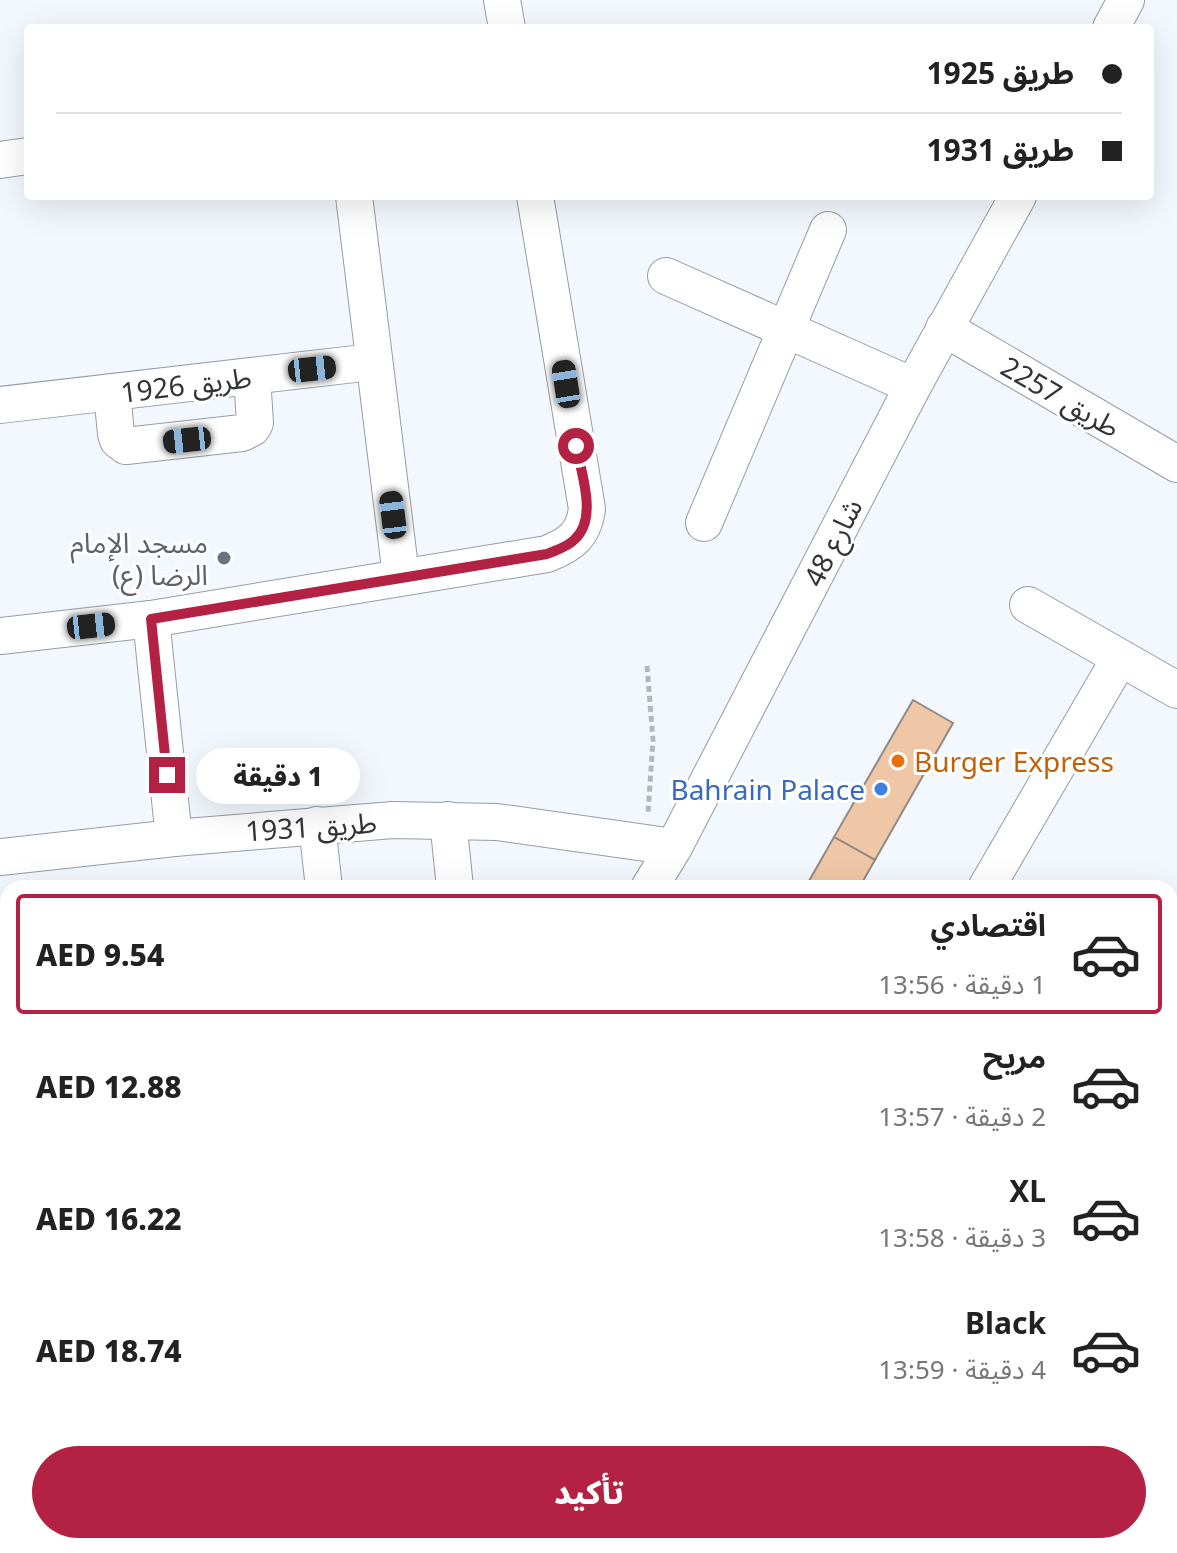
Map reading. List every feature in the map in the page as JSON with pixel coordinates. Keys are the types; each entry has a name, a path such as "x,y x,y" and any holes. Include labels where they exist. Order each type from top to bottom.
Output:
{"street":[{"path":"502,0 506,24"},
{"path":"1113,24 1126,0"},
{"path":"0,160 24,157"},
{"path":"354,200 372,362 401,576"},
{"path":"0,636 151,619 547,554 577,538 585,525 587,509 536,200"},
{"name":"شارع 48","path":"651,880 660,844 1016,200"},
{"path":"704,523 828,230"},
{"path":"666,276 913,386"},
{"name":"طريق 2257","path":"944,328 1177,464"},
{"name":"طريق 1926","path":"0,405 372,362"},
{"path":"112,392 118,440 121,444 132,446 248,432 256,418 252,376"},
{"path":"1028,605 1177,690"},
{"path":"151,619 174,838"},
{"path":"991,880 1120,658"},
{"name":"طريق 1931","path":"0,857 174,838 393,820 497,822 660,844"},
{"path":"448,820 454,880"},
{"path":"317,825 323,880"}],"path":[{"path":"647,666 660,844"}],"building":[{"path":"913,700 953,723 875,860 834,837"},
{"path":"834,837 875,860 864,880 810,880"}],"place":[{"name":"مسجد الإمام الرضا (ع)","path":"224,558"},
{"name":"Burger Express","path":"898,761"},
{"name":"Bahrain Palace","path":"881,789"}],"route":[{"path":"167,775 151,619 547,554 577,538 585,525 587,509 576,446"}]}
